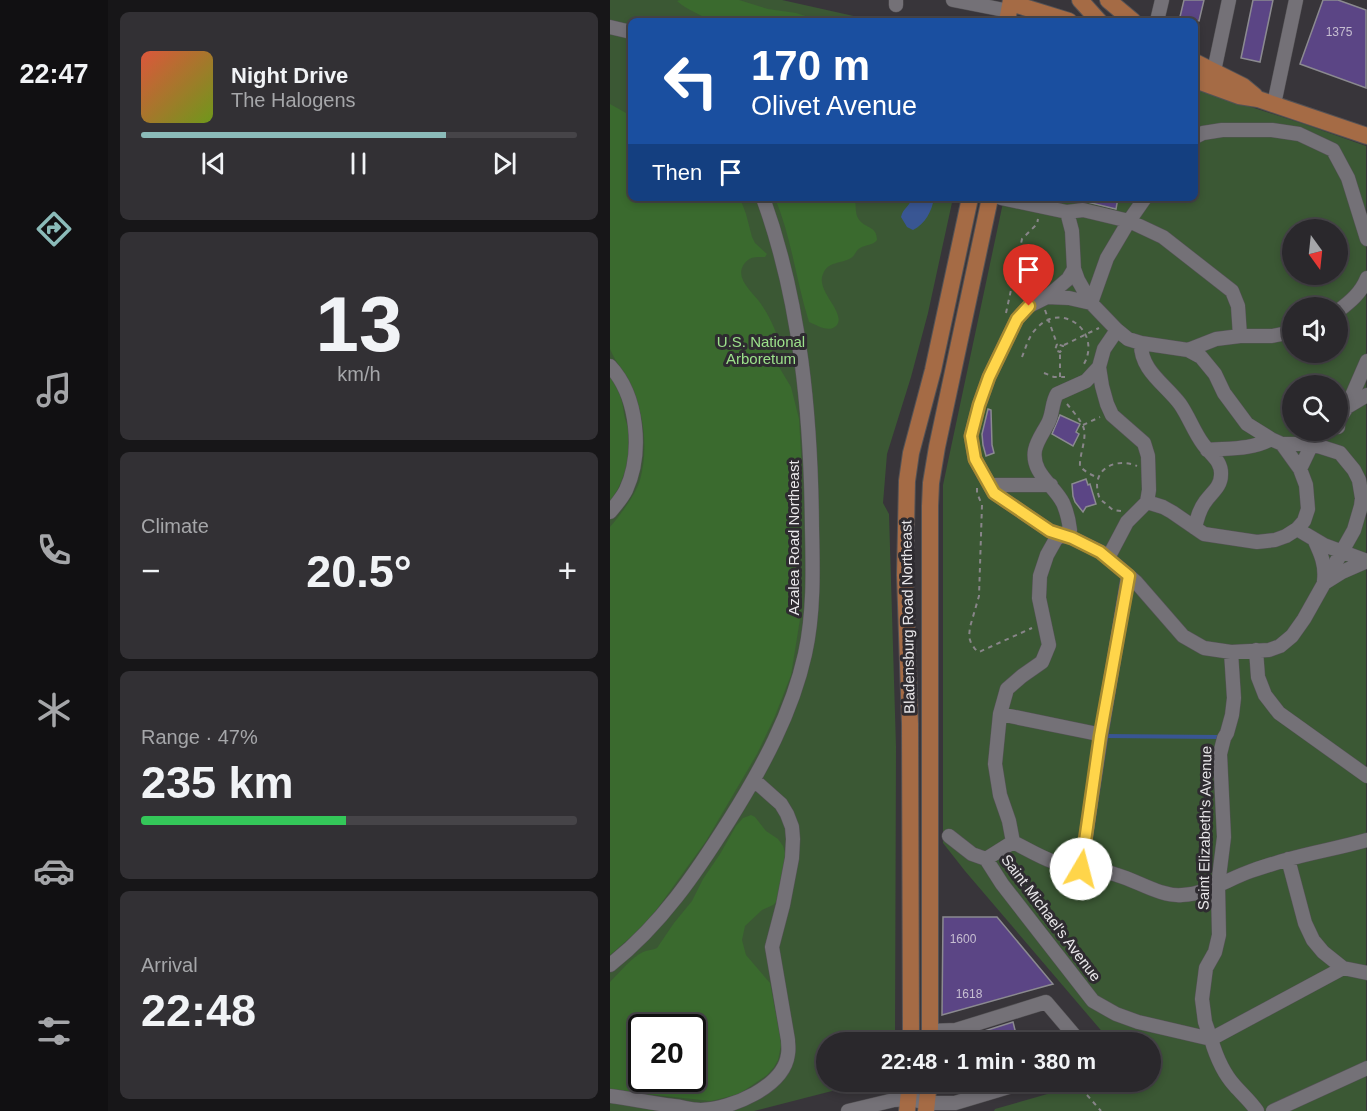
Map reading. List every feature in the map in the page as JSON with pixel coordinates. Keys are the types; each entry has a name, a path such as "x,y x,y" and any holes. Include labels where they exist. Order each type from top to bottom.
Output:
{"main road":[{"path":"1080,0 1097,18"},
{"path":"1108,0 1128,18"},
{"path":"1010,13 1030,10 1058,18"},
{"path":"1198,63 1243,86 1266,102"},
{"path":"1198,81 1366,136"},
{"name":"Bladensburg Road Northeast","path":"911,1032 910,724 905,575 907,481 911,453 933,370 969,201"},
{"name":"Bladensburg Road Northeast","path":"930,1032 931,483 989,201"},
{"path":"965,218 984,223"},
{"path":"912,906 930,905"},
{"path":"927,1107 928,1092"}],"street":[{"path":"953,0 992,4 1010,13"},
{"path":"1158,18 1162,0"},
{"path":"1214,71 1229,0"},
{"path":"1266,102 1296,0"},
{"path":"610,27 628,31"},
{"path":"1198,136 1222,130 1272,130 1299,134 1333,150 1348,178 1366,238"},
{"name":"Azalea Road Northeast","path":"610,965 644,935 673,902 706,856 754,780 780,728 804,657 810,628 811,482 803,378 787,279 764,201"},
{"path":"1013,201 1067,212 1083,210 1129,221 1163,237 1232,291 1238,306 1240,336"},
{"path":"1091,303 1107,258 1143,201"},
{"path":"1067,212 1072,231 1074,269 1091,303 1128,339 1188,350 1201,357 1215,374 1224,393 1247,424 1277,442 1300,469 1306,485 1308,509 1304,522 1297,530 1275,540 1257,542 1204,534 1163,507 1143,507"},
{"path":"1074,269 1068,279 1045,298 1029,306 1017,319 1008,337 989,377 971,436 978,465 994,493 1050,531 1072,538 1108,558 1162,610 1183,636 1204,648 1231,652 1269,650 1280,646 1292,636 1354,530 1364,495 1359,480 1360,472 1340,453 1312,444 1277,442 1234,449 1207,450"},
{"path":"1348,304 1364,285 1366,278"},
{"path":"1045,298 1069,298 1091,303"},
{"path":"1216,339 1239,317"},
{"path":"1108,558 1127,522 1143,507 1149,490 1148,456 1144,443 1116,419 1111,412 1102,386 1099,367 1113,326"},
{"path":"1188,350 1216,339 1282,334"},
{"path":"1141,343 1148,368 1180,404 1198,438 1220,464 1221,481 1204,502 1195,528"},
{"path":"1348,405 1366,361"},
{"path":"610,366 621,382 631,406 635,446 633,469 627,488 610,512"},
{"path":"1013,842 1000,795 995,764 1000,714 1007,689 1042,662 1049,645 1039,598 1040,576 1047,555 1056,539 1070,530 1063,502 1038,471 1034,458 1035,447 1053,413 1054,398 1058,393 1086,381 1099,367"},
{"path":"1348,406 1366,395"},
{"path":"1300,469 1315,441"},
{"path":"1336,441 1340,453"},
{"path":"1220,464 1234,449"},
{"path":"990,485 1051,485"},
{"path":"1297,530 1342,553 1366,561"},
{"path":"1314,539 1323,558 1324,583"},
{"path":"1324,583 1366,561"},
{"path":"1081,869 1100,736 1129,576"},
{"path":"1256,650 1258,677 1265,695 1279,713 1366,776"},
{"name":"Saint Elizabeth's Avenue","path":"1211,1040 1205,1022 1202,999 1206,968 1215,952 1219,935 1218,885 1224,837 1220,754 1232,715 1234,698 1231,652"},
{"path":"1000,714 1100,736"},
{"path":"610,1096 701,1110 724,1106 758,1092 772,1082 782,1069 788,1055 788,1040 772,947 783,905 792,858 793,839 790,820 781,804 754,780"},
{"path":"949,836 972,854 986,859 1013,842"},
{"path":"1013,842 1055,862 1081,869 1113,873 1168,895 1194,894 1243,874 1366,840"},
{"name":"Saint Michael's Avenue","path":"986,859 1002,884 1093,1001 1116,1014 1138,1022 1211,1040"},
{"path":"1288,860 1305,923 1313,940 1323,952 1343,968 1366,973"},
{"path":"1257,1111 1249,1099 1233,1085 1215,1054 1211,1040 1343,968"},
{"path":"949,1032 1046,1002 1072,1032"},
{"path":"1273,1111 1366,1068"},
{"path":"848,1111 891,1100 927,1107 955,1103 992,1092"}],"path":[{"path":"1008,337 1003,326 1022,239 1037,224 1042,208"},
{"path":"1045,298 1048,320 1057,344 1055,350 1060,352"},
{"path":"1022,357 1036,328 1053,318 1072,320 1086,334 1089,351 1082,367"},
{"path":"1099,478 1080,467 1084,438 1083,425 1058,393 1060,352 1063,346 1086,334 1113,326"},
{"path":"1057,344 1063,346"},
{"path":"1044,373 1054,377 1070,375"},
{"path":"1083,425 1111,412"},
{"path":"1143,507 1126,512 1108,508 1100,499 1097,483 1100,474 1107,468 1122,462 1136,466 1148,476"},
{"path":"978,465 977,493 982,505 979,596 970,627 971,643 979,652 1043,623"},
{"path":"1087,1095 1101,1111"}],"green space":[{"name":"U.S. National Arboretum","path":"610,0 782,0 863,18 628,18 628,201 952,201 928,313 887,454 883,503 889,514 896,747 895,1032 816,1032 816,1092 828,1092 754,1111 610,1111"},
{"path":"739,0 812,18 705,18 677,1"},
{"path":"1198,90 1366,146 1366,1111 994,1111 1054,1092 1161,1092 1161,1032 1102,1032 943,843 943,485 1003,201 1198,201"},
{"path":"610,104 628,113 628,201 741,201 752,237 767,254 765,257 753,258 744,264 741,275 773,325 778,338 771,345 773,357 791,387 799,419 802,511 799,589 801,613 791,675 775,716 757,754 706,841 657,909 640,929 610,955 610,527 638,486 644,458 644,434 640,411 630,384 610,349"},
{"path":"776,201 855,201 858,218 875,232 877,240 875,242 857,250 851,258 831,265 823,274 823,288 838,315 839,321 833,328 822,328 809,322"},
{"path":"610,376 620,394 631,436 625,470 610,502"},
{"path":"751,815 755,817 766,831 778,839 786,856 777,901 762,910 745,926 742,940 746,955 770,983 780,1035 778,1060 767,1075 739,1094 711,1101 628,1092 706,1092 706,1014 628,1014 628,1092 610,1090 610,982 630,961 643,952 657,948 692,901 743,818"}],"water":[{"path":"911,201 933,201 927,217 913,230 907,227 901,217"}],"building":[{"path":"1184,0 1204,0 1199,21 1198,18 1180,18"},
{"path":"1253,0 1273,0 1260,62 1241,58"},
{"path":"1323,0 1338,0 1366,10 1366,88 1300,64"},
{"path":"1083,201 1117,201 1116,209"},
{"path":"988,409 991,410 994,453 986,456 982,434"},
{"path":"1060,415 1080,424 1076,432 1079,434 1073,446 1052,434"},
{"path":"1086,479 1088,485 1090,484 1096,504 1086,507 1083,512 1075,502 1072,484"},
{"path":"943,917 997,917 1053,984 942,1015"},
{"path":"1013,1022 1016,1032 981,1032"}],"waterway":[{"path":"1104,736 1220,737"}],"route":[{"path":"1029,306 1017,319 1003,346 979,405 971,436 975,459 994,493 1050,531 1072,538 1100,552 1129,576 1100,736 1081,869"}]}
